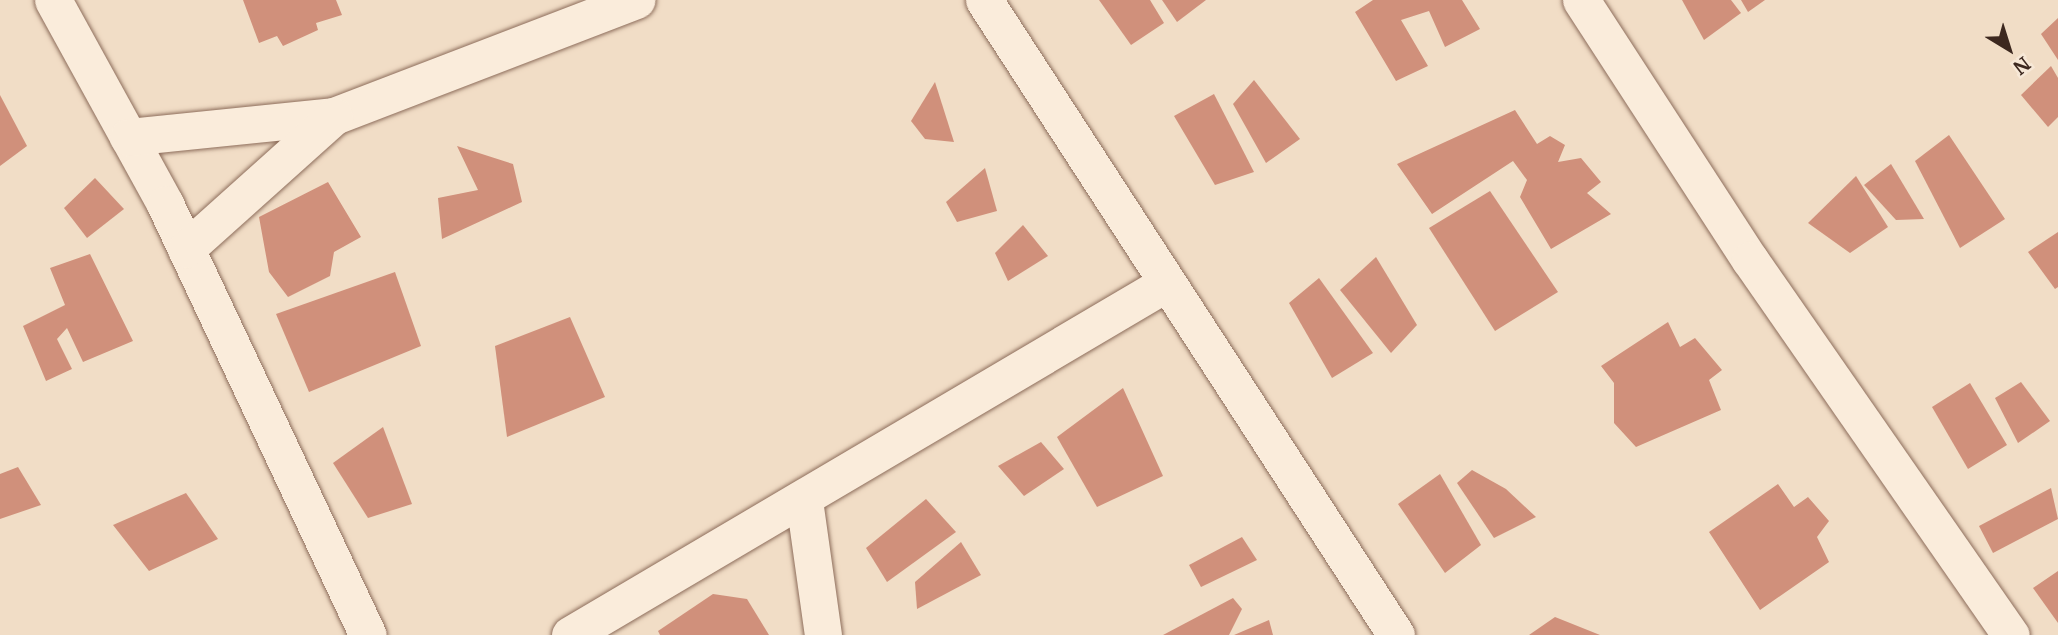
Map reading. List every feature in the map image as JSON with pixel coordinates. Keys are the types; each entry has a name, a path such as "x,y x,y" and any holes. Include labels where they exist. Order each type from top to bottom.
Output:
{"street":[{"path":"53,0 186,249 368,635"},
{"path":"128,137 334,116 636,0"},
{"path":"984,0 1165,284 1396,635"},
{"path":"1581,0 1750,260 2011,635"},
{"path":"186,249 334,116"},
{"path":"570,635 1165,284"},
{"path":"804,499 823,635"}],"building":[{"path":"243,0 336,0 342,15 316,23 318,30 283,46 277,36 259,43"},
{"path":"1099,0 1150,0 1164,23 1131,45"},
{"path":"1162,0 1206,0 1177,22"},
{"path":"1373,0 1462,0 1480,29 1445,47 1429,11 1401,20 1428,66 1396,81 1355,12"},
{"path":"1682,0 1731,0 1741,13 1704,40"},
{"path":"1741,0 1765,0 1748,12"},
{"path":"2058,18 2058,60 2041,34"},
{"path":"2051,66 2058,78 2058,117 2048,127 2021,95"},
{"path":"1254,80 1300,139 1266,163 1233,104"},
{"path":"935,82 954,142 925,139 911,121"},
{"path":"1214,94 1254,172 1215,185 1174,116"},
{"path":"0,95 27,146 0,166"},
{"path":"1515,110 1537,144 1550,136 1565,145 1558,162 1581,158 1601,182 1587,193 1611,214 1551,249 1520,197 1527,180 1513,161 1432,214 1397,164"},
{"path":"1949,135 2005,219 1960,248 1915,161"},
{"path":"457,146 513,164 522,202 442,239 438,198 478,190"},
{"path":"1891,164 1924,219 1896,220 1864,185"},
{"path":"985,168 997,211 957,222 946,202"},
{"path":"1856,176 1888,227 1850,253 1808,223"},
{"path":"95,178 124,209 87,238 64,208"},
{"path":"328,182 361,237 334,252 330,276 288,297 269,272 259,217"},
{"path":"1490,191 1558,292 1495,331 1429,228"},
{"path":"1023,225 1048,256 1008,281 995,253"},
{"path":"2058,232 2058,287 2055,289 2028,252"},
{"path":"90,254 133,341 83,362 67,328 57,339 72,369 46,381 23,326 65,305 50,268"},
{"path":"1376,257 1417,325 1391,353 1340,290"},
{"path":"395,272 421,346 309,392 276,314"},
{"path":"1319,278 1373,353 1332,378 1289,303"},
{"path":"570,317 605,397 507,437 495,346"},
{"path":"1668,322 1680,347 1695,338 1722,370 1709,380 1721,410 1636,447 1614,423 1614,383 1601,366"},
{"path":"2021,382 2050,421 2018,443 1995,398"},
{"path":"1970,383 2007,445 1968,469 1932,407"},
{"path":"1123,388 1163,476 1097,507 1057,437"},
{"path":"383,427 412,504 368,518 333,463"},
{"path":"1041,442 1064,469 1024,496 998,466"},
{"path":"18,467 41,505 0,519 0,474"},
{"path":"1472,470 1506,489 1536,517 1494,538 1457,483"},
{"path":"1440,474 1481,545 1445,573 1398,504"},
{"path":"1778,484 1794,507 1808,497 1829,521 1817,537 1829,562 1760,610 1709,532"},
{"path":"2051,488 2058,519 1993,553 1979,526"},
{"path":"186,493 218,539 149,571 113,525"},
{"path":"926,499 956,532 887,582 866,548"},
{"path":"1242,537 1257,560 1201,587 1189,565"},
{"path":"961,542 981,575 917,609 915,582"},
{"path":"2058,571 2058,623 2033,588"},
{"path":"713,594 747,599 769,635 660,635 658,631"},
{"path":"1233,598 1242,609 1229,635 1163,635"},
{"path":"1555,617 1600,635 1529,635"},
{"path":"1269,620 1273,635 1234,635"}]}
